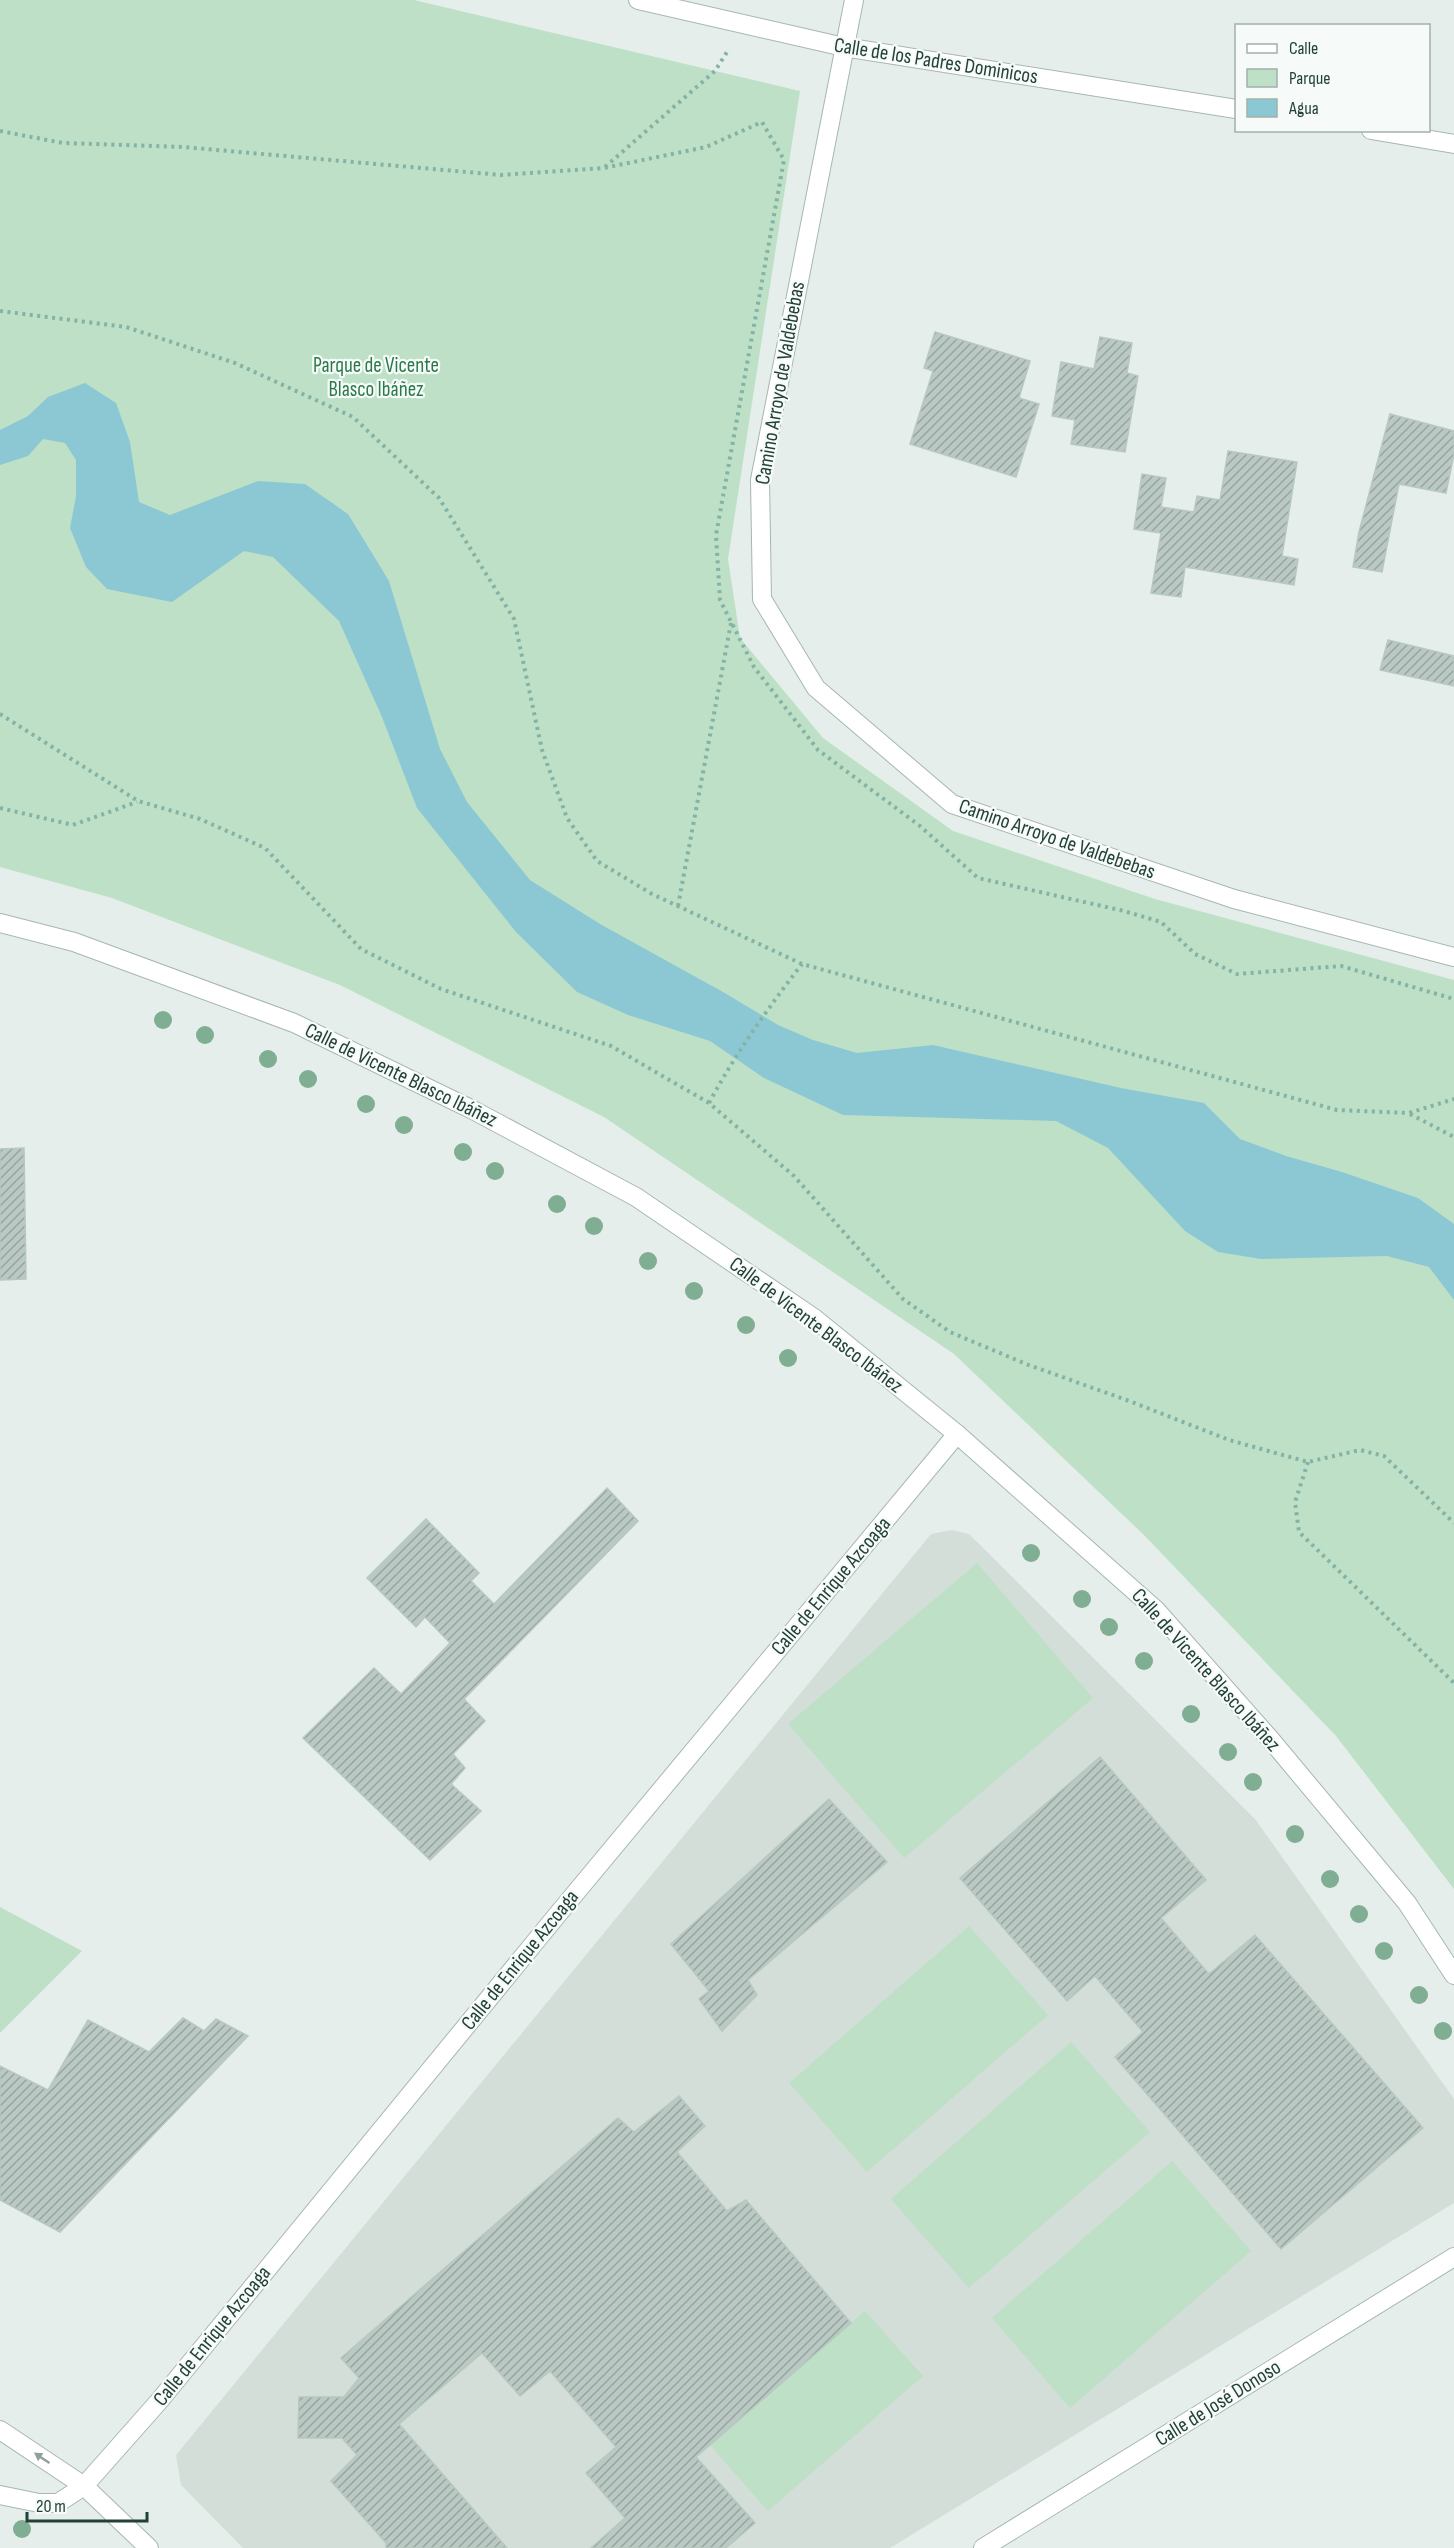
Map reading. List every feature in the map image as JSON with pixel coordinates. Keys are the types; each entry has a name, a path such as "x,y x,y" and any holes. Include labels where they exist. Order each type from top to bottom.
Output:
{"street":[{"name":"Calle de los Padres Dominicos","path":"638,0 844,47 1235,109"},
{"name":"Camino Arroyo de Valdebebas","path":"854,0 760,480 762,599 816,688 952,804 1234,899 1454,957"},
{"path":"1383,132 1454,144"},
{"name":"Calle de Vicente Blasco Ibáñez","path":"0,923 74,942 294,1023 472,1110 626,1191 814,1318 957,1434 1156,1610 1271,1740 1407,1903 1454,1975"},
{"name":"Calle de Enrique Azcoaga","path":"0,2495 39,2503 58,2503 84,2486 160,2400 566,1904 957,1434"},
{"name":"Calle de José Donoso","path":"983,2548 1454,2258"},
{"path":"0,2430 84,2486 149,2548"}],"path":[{"path":"604,168 715,71 744,24"},
{"path":"0,311 126,327 234,363 353,417 439,498 514,619 542,750 567,818 597,861 652,894 802,964 1337,1110 1409,1113 1454,1099"},
{"path":"678,906 731,622"},
{"path":"0,714 138,801 200,819 265,848 361,949 441,989 611,1046 709,1102 794,1176 903,1299 950,1332 1026,1365 1132,1402 1229,1440 1308,1462 1360,1450 1384,1456 1454,1523"},
{"path":"0,808 73,825 138,801"},
{"path":"709,1102 731,1062 764,1013 802,964"},
{"path":"1409,1113 1454,1137"},
{"path":"1308,1462 1295,1502 1299,1532 1454,1683"}],"shaded area":[{"path":"952,1530 969,1534 1255,1819 1454,2099 1454,2203 890,2548 243,2548 181,2485 176,2455 931,1534"}],"green space":[{"name":"Parque de Vicente Blasco Ibáñez","path":"0,0 414,0 800,91 728,559 740,638 823,738 953,831 1155,899 1454,980 1454,1889 1336,1736 1145,1536 954,1354 604,1117 340,985 112,898 0,867"},
{"path":"977,1563 1093,1698 904,1858 788,1724"},
{"path":"0,1907 82,1951 0,2033"},
{"path":"969,1926 1048,2015 867,2172 789,2083"},
{"path":"1071,2042 1150,2132 969,2288 891,2199"},
{"path":"1172,2161 1251,2251 1070,2408 992,2318"},
{"path":"865,2311 923,2376 768,2511 710,2445"}],"water":[{"path":"85,383 116,403 130,442 139,502 170,515 258,481 305,484 348,514 389,581 440,749 467,802 530,880 600,924 778,1025 813,1040 857,1053 933,1045 1121,1088 1204,1103 1240,1139 1418,1198 1454,1224 1454,1300 1429,1267 1387,1256 1261,1259 1218,1252 1185,1231 1108,1148 1056,1121 843,1115 764,1078 710,1041 628,1015 577,992 516,932 417,808 382,717 339,621 273,557 244,551 172,602 107,589 86,567 70,528 76,496 76,460 65,443 43,439 28,456 0,465 0,430 28,416 48,397"}],"building":[{"path":"935,332 1030,361 1019,398 1039,404 1016,477 910,444 933,371 924,368"},
{"path":"1100,337 1132,343 1127,373 1138,376 1125,452 1071,444 1075,420 1052,416 1061,362 1094,369"},
{"path":"1390,414 1454,431 1454,454 1446,493 1399,484 1382,572 1353,567 1359,532"},
{"path":"1228,451 1297,462 1282,556 1298,559 1294,585 1185,567 1181,597 1151,593 1161,533 1134,529 1142,474 1166,478 1161,507 1194,512 1197,496 1220,500"},
{"path":"1388,640 1454,656 1454,686 1380,670"},
{"path":"24,1148 26,1279 0,1280 0,1149"},
{"path":"607,1488 638,1521 464,1699 485,1721 453,1754 465,1768 451,1784 481,1811 430,1860 303,1738 374,1668 401,1694 450,1643 425,1617 416,1627 367,1578 426,1519 479,1573 471,1581 494,1604"},
{"path":"1100,1757 1206,1880 1161,1918 1209,1974 1255,1935 1423,2128 1281,2249 1115,2057 1143,2032 1095,1976 1067,2001 960,1878"},
{"path":"829,1799 887,1862 748,1980 757,1995 722,2031 699,1999 709,1991 671,1944"},
{"path":"183,2018 204,2031 216,2019 248,2036 60,2232 0,2200 0,2066 48,2090 88,2020 149,2052"},
{"path":"679,2096 705,2126 677,2152 727,2211 746,2200 851,2323 696,2457 755,2523 726,2548 591,2548 625,2518 586,2473 616,2447 550,2371 520,2396 482,2353 399,2424 507,2548 386,2548 386,2543 331,2481 357,2455 342,2438 298,2438 299,2397 344,2397 359,2378 341,2358 618,2118 634,2132"}]}
